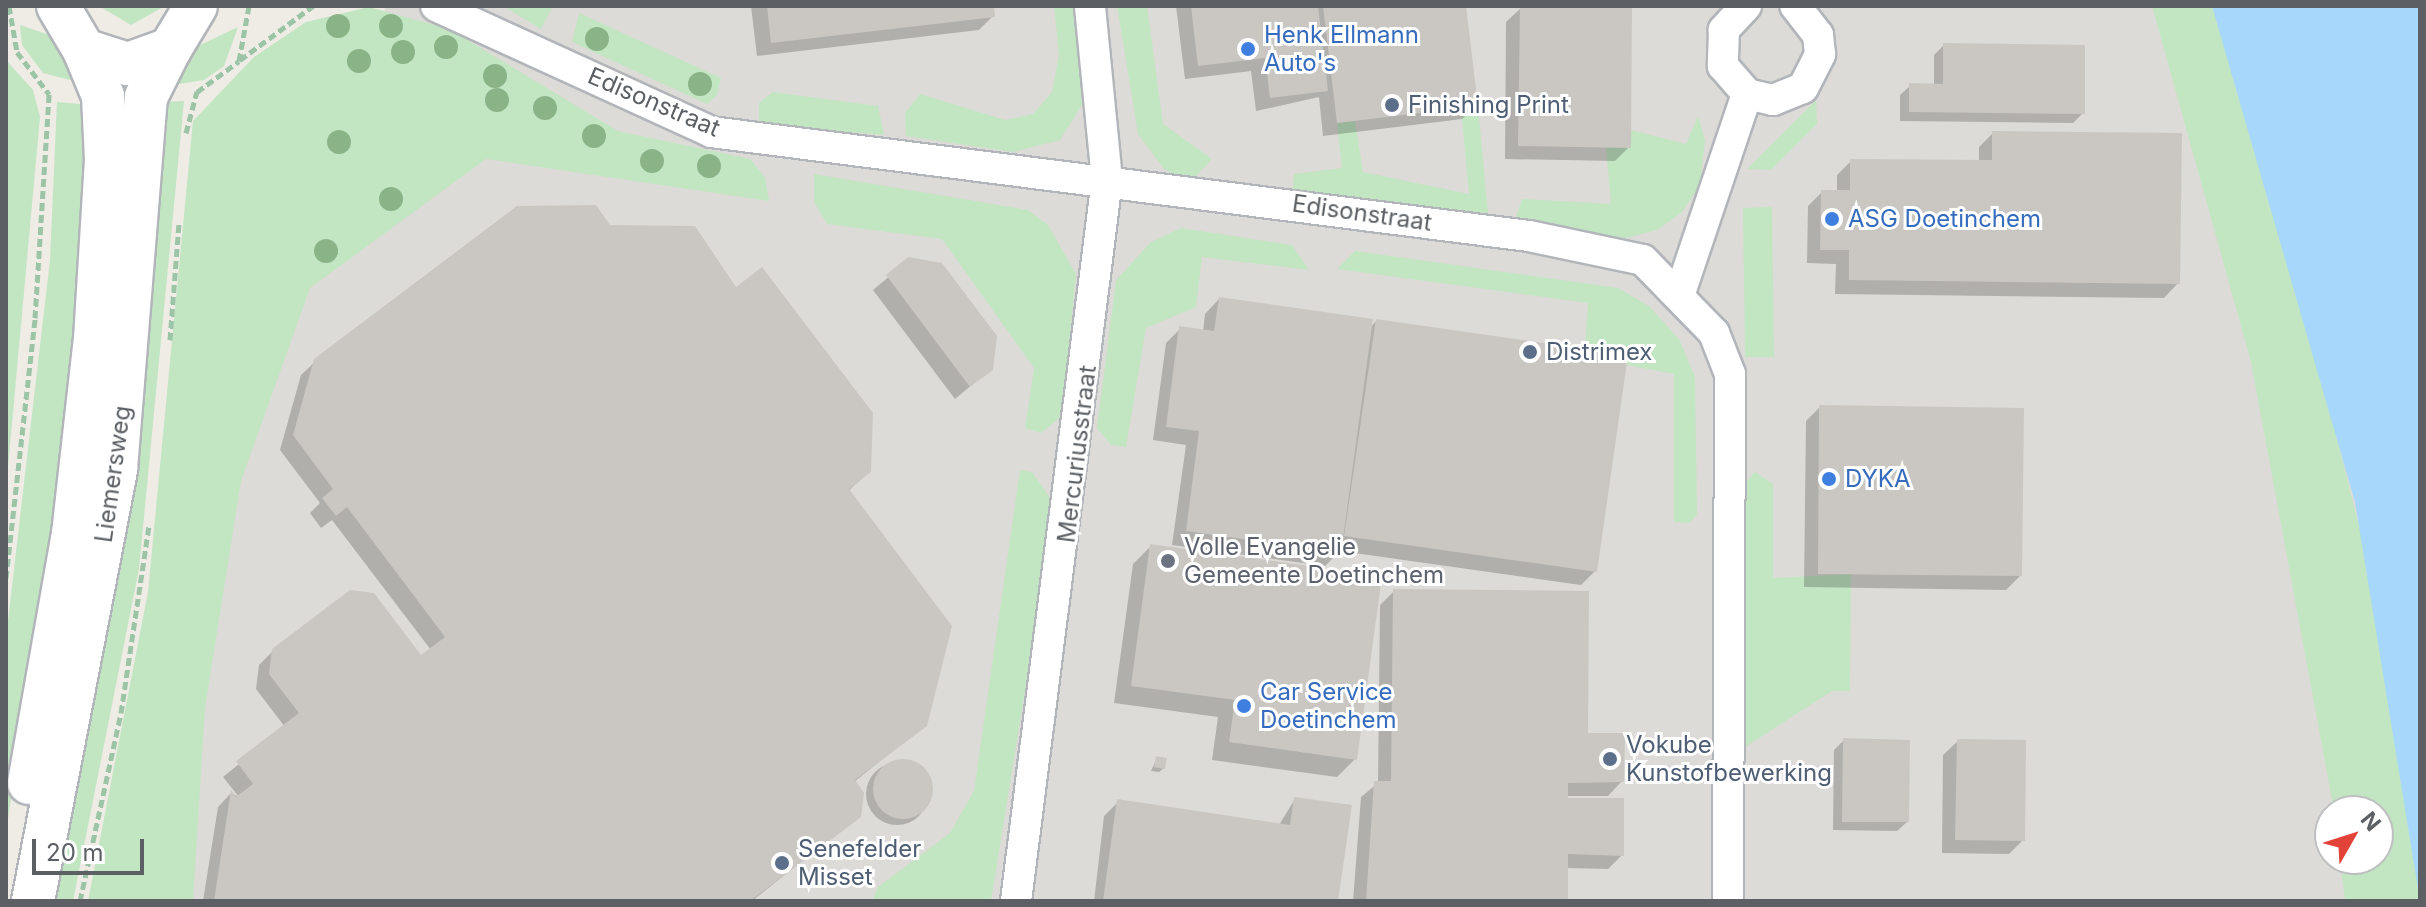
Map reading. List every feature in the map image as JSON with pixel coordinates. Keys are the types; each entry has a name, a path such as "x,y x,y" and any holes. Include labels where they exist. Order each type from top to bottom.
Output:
{"main road":[{"name":"Liemersweg","path":"6,897 73,534 95,339 106,160 103,96 84,50 58,6"},
{"name":"Liemersweg","path":"33,901 116,469 146,97 196,6"},
{"path":"84,50 128,64 170,49"}],"street":[{"name":"Edisonstraat","path":"436,6 711,132 1529,236 1643,260 1680,293 1714,333 1730,374 1728,901"},
{"name":"Mercuriusstraat","path":"1016,901 1107,180 1090,6"},
{"path":"1746,6 1724,30 1720,47 1731,81 1747,94 1790,96 1814,75 1818,35 1795,6"},
{"path":"1680,293 1747,94"}],"path":[{"path":"6,578 35,318 49,94 17,52 9,6"},
{"path":"239,61 249,6"},
{"path":"197,91 313,6"},
{"path":"6,51 17,52"}],"shaded area":[{"path":"386,6 2420,6 2420,901 116,901 164,678"}],"green space":[{"path":"99,6 165,6 131,25"},
{"path":"503,6 553,6 541,29"},
{"path":"1054,6 1080,6 1087,97 1060,140 1013,152 906,136 905,113 920,94 1005,120 1033,114 1052,92 1059,55"},
{"path":"1117,6 1147,6 1163,124 1212,159 1190,182 1164,169 1138,134"},
{"path":"2152,6 2212,6 2301,295 2394,666 2420,901 2345,901 2342,875 2394,875 2394,795 2331,795 2251,362"},
{"path":"369,7 449,29 618,131 750,159 765,177 769,201 486,159 310,288 241,481 205,708 193,901 88,901 148,592 193,121 254,57 306,22"},
{"path":"579,13 721,78 717,95 707,104 572,42"},
{"path":"20,25 52,36 86,84 43,73 22,45"},
{"path":"238,27 224,66 204,80 167,86 194,48"},
{"path":"6,60 33,90 40,117 6,489"},
{"path":"773,92 878,106 884,135 759,124 759,103"},
{"path":"1816,100 1817,124 1771,170 1747,169"},
{"path":"184,101 139,569 73,901 45,901 162,102"},
{"path":"57,102 91,105 81,339 6,832 6,638 50,260"},
{"path":"1478,106 1488,213 1292,197 1294,174 1342,168 1337,123 1355,121 1363,172 1469,194 1461,108"},
{"path":"1698,116 1705,140 1700,185 1682,212 1657,230 1626,238 1524,228 1516,217 1522,199 1611,204 1606,147 1631,130 1686,144"},
{"path":"814,174 1028,210 1048,225 1076,274 1062,416 1041,433 1025,428 1034,368 942,239 827,224 814,202"},
{"path":"1772,207 1774,357 1745,357 1743,208"},
{"path":"1181,228 1292,245 1309,270 1202,257 1196,307 1146,328 1126,447 1111,445 1097,428 1116,280 1151,242"},
{"path":"1355,251 1618,288 1649,306 1679,339 1695,377 1697,514 1690,523 1674,522 1674,374 1627,365 1627,355 1585,349 1588,303 1337,269"},
{"path":"1020,470 1032,472 1055,505 991,901 872,901 878,887 950,833 974,791"},
{"path":"1755,472 1773,484 1773,578 1851,574 1850,691 1832,691 1742,749 1741,487"}],"water":[{"path":"2212,6 2420,6 2420,901 2355,502"}],"building":[{"path":"767,6 994,6 995,17 771,43"},
{"path":"1191,6 1318,6 1328,91 1270,98 1265,58 1198,66"},
{"path":"1323,6 1466,6 1478,106 1337,123"},
{"path":"1520,6 1632,7 1631,148 1518,146"},
{"path":"1943,43 2085,45 2085,114 1909,112 1909,83 1943,84"},
{"path":"1992,131 2182,133 2180,284 1849,280 1849,250 1820,250 1821,190 1850,190 1850,159 1992,160"},
{"path":"596,205 610,225 695,226 736,287 762,267 873,413 871,472 849,489 952,626 927,726 855,780 864,793 861,817 750,901 214,901 231,790 236,797 253,784 236,761 299,713 269,674 272,649 350,590 374,593 421,655 445,637 347,507 336,516 322,498 333,489 293,435 314,359 517,206"},
{"path":"908,257 942,263 997,336 993,370 970,387 886,275"},
{"path":"1219,297 1373,319 1341,553 1186,531 1199,431 1166,427 1179,326 1214,331"},
{"path":"1376,319 1628,355 1597,572 1344,536"},
{"path":"1819,405 2024,408 2022,576 1818,574"},
{"path":"1150,544 1382,576 1357,760 1229,742 1235,700 1131,686"},
{"path":"1393,589 1589,591 1588,733 1625,733 1624,782 1568,783 1568,798 1624,798 1624,856 1568,854 1568,901 1366,901 1374,781 1391,781"},
{"path":"1843,738 1910,740 1909,822 1842,822"},
{"path":"1957,739 2026,740 2025,841 1955,840"},
{"path":"1156,756 1167,758 1165,769 1154,767"},
{"path":"903,759 914,761 924,768 931,778 931,800 924,810 914,817 903,819 892,817 882,810 875,800 873,789 875,778 882,768 892,761"},
{"path":"1294,797 1352,805 1338,901 1103,901 1117,799 1290,825"}],"place":[{"name":"Henk Ellmann Auto's","path":"1248,49"},
{"name":"Finishing Print","path":"1392,105"},
{"name":"ASG Doetinchem","path":"1832,219"},
{"name":"Distrimex","path":"1530,352"},
{"name":"DYKA","path":"1829,479"},
{"name":"Volle Evangelie Gemeente Doetinchem","path":"1168,561"},
{"name":"Car Service Doetinchem","path":"1244,706"},
{"name":"Vokube Kunstofbewerking","path":"1610,759"},
{"name":"Senefelder Misset","path":"782,863"}]}
